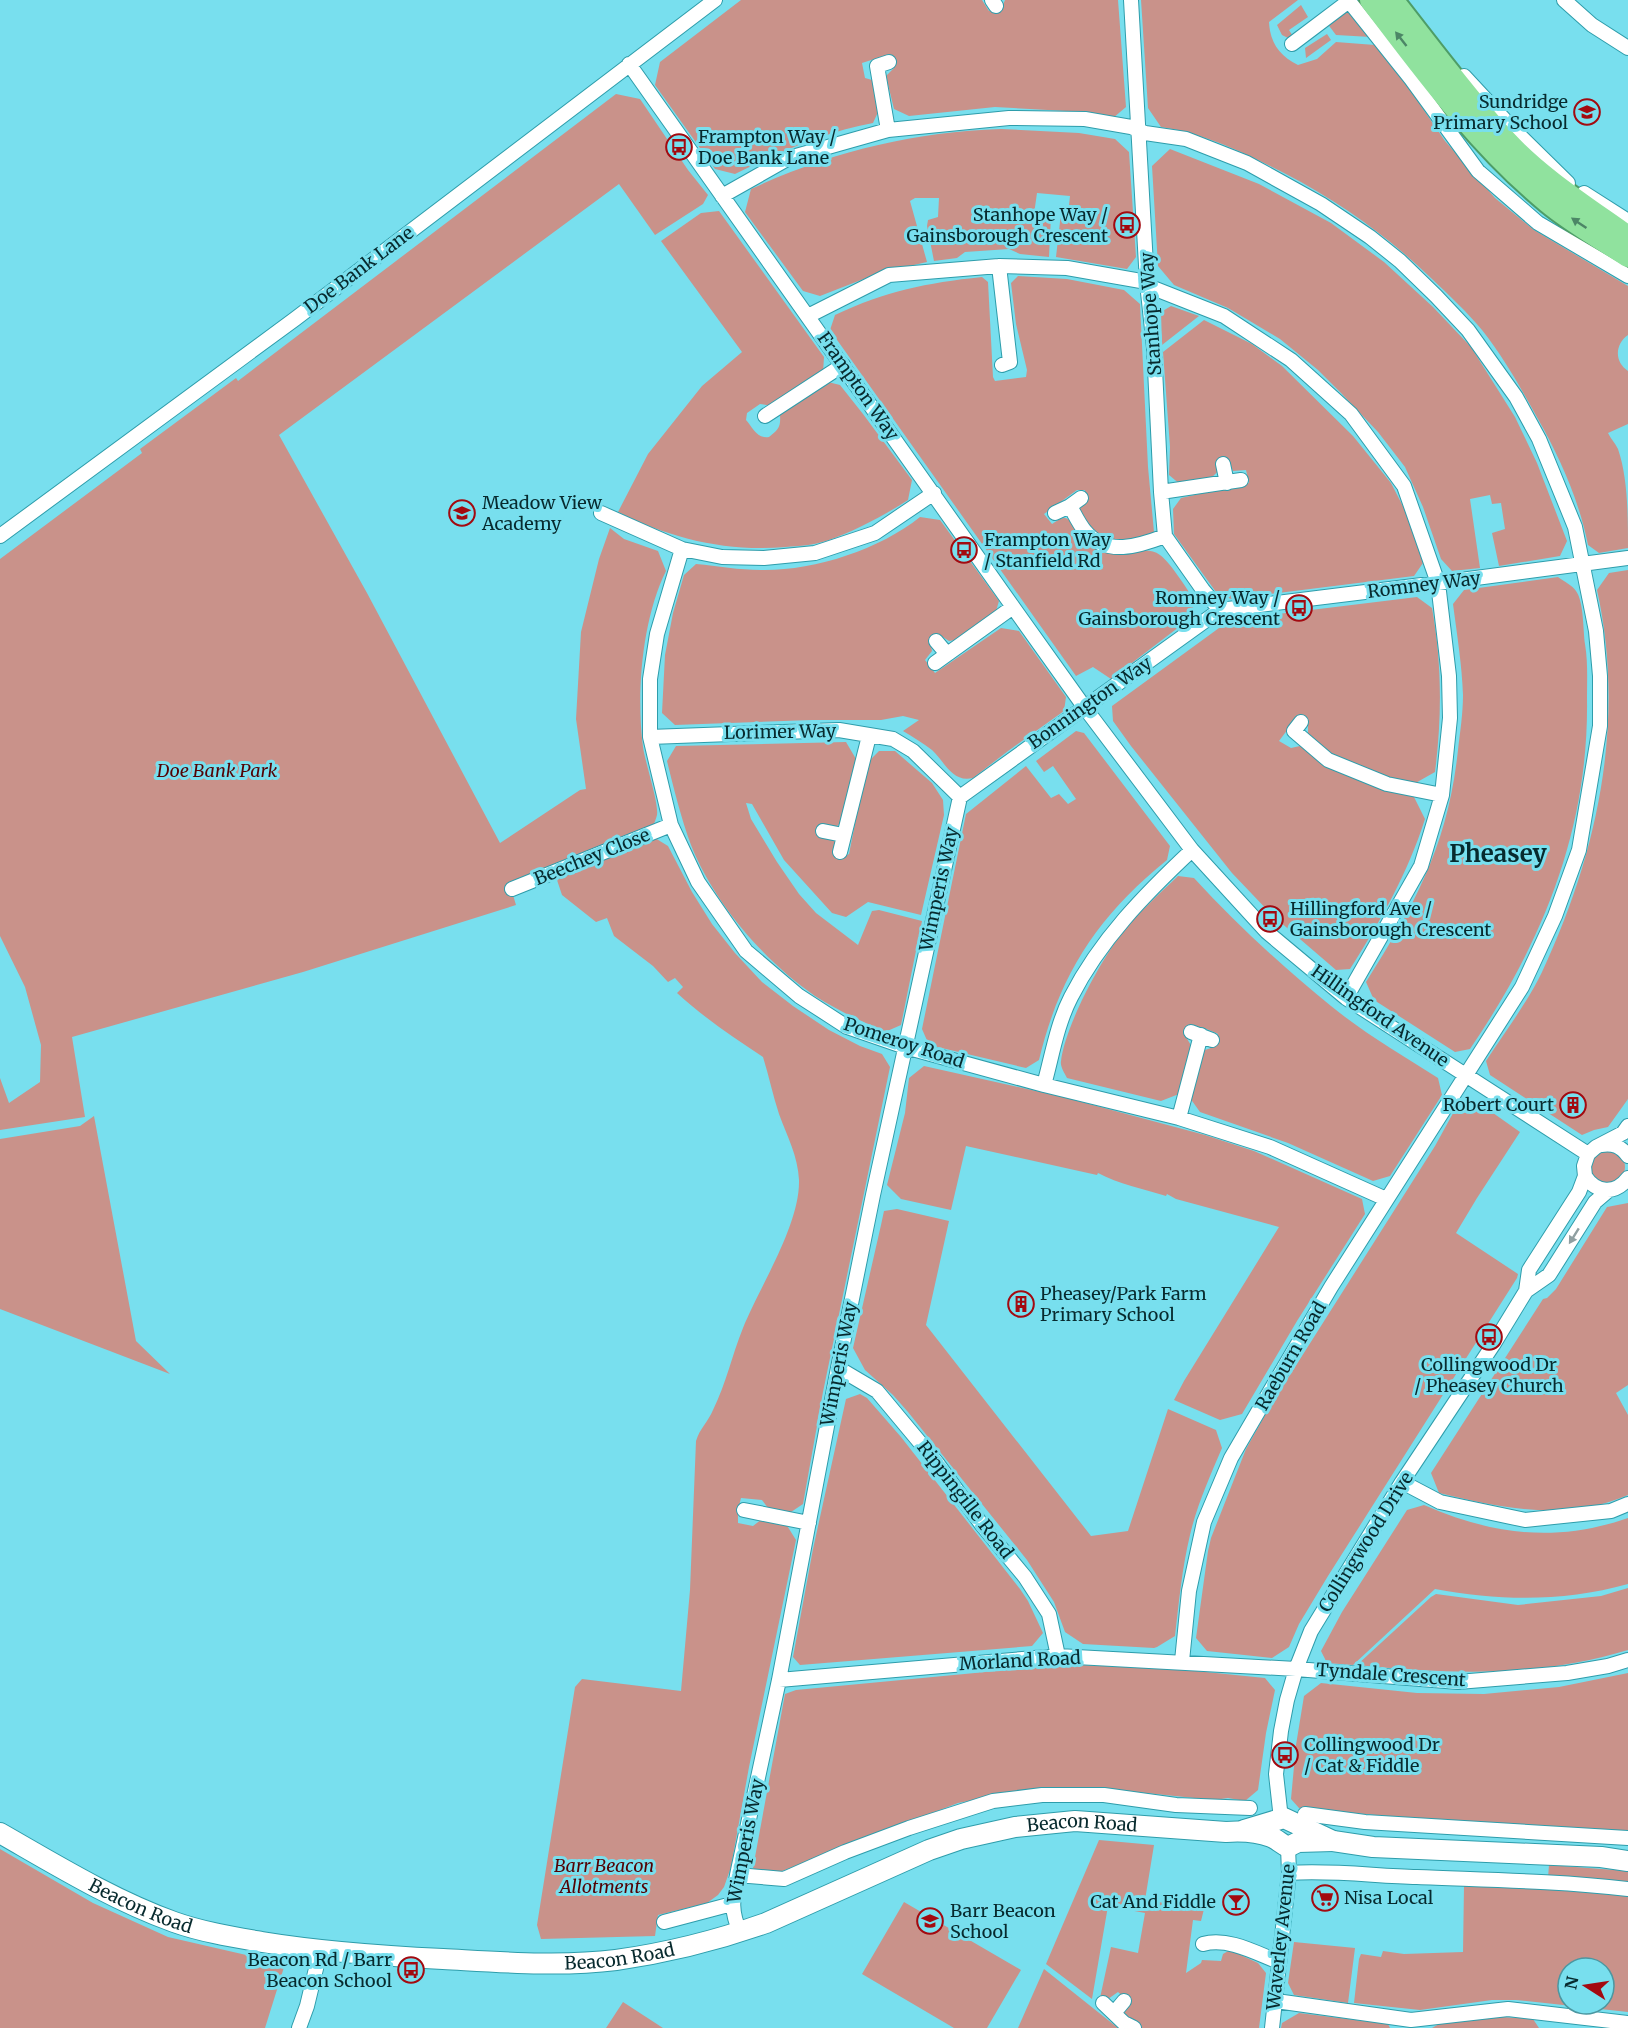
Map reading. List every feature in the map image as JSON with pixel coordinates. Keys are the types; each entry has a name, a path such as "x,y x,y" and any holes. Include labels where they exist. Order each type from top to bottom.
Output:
{"highway":[{"path":"1356,0 1433,81 1494,153 1549,203 1628,256"},
{"path":"1392,0 1506,141 1560,189 1628,237"}],"main road":[{"name":"Beacon Road","path":"0,1833 88,1883 175,1923 235,1938 320,1952 479,1961 613,1960 647,1955 740,1932 766,1923 919,1854 961,1839 1015,1827 1075,1821 1226,1832 1288,1829 1333,1841 1373,1847 1519,1852 1628,1861"}],"street":[{"name":"Doe Bank Lane","path":"0,536 295,319 715,0"},
{"name":"Stanhope Way","path":"1131,0 1147,283 1154,348 1165,536 1220,610"},
{"path":"1292,44 1356,0 1478,171 1538,223 1628,276"},
{"path":"1405,0 1456,67 1515,131 1569,184 1628,221"},
{"path":"1564,0 1592,25 1628,48"},
{"name":"Frampton Way","path":"630,64 1085,708"},
{"path":"878,65 888,130"},
{"name":"Raeburn Road","path":"722,196 789,158 888,130 1009,118 1085,119 1131,127 1145,134 1186,139 1247,163 1321,204 1370,237 1400,261 1436,296 1468,330 1516,397 1539,439 1575,526 1596,631 1600,676 1600,726 1579,850 1555,916 1522,987 1331,1287 1231,1458 1204,1522 1189,1591 1182,1661"},
{"path":"999,266 1010,364"},
{"path":"808,316 889,275 999,266 1067,268 1141,280 1154,288 1224,316 1291,360 1351,414 1404,486 1438,584 1449,676 1450,718 1443,795 1421,867 1346,998"},
{"path":"765,416 843,365"},
{"path":"1223,464 1227,483"},
{"path":"1161,492 1241,480"},
{"path":"606,516 682,549 722,557 764,558 815,553 875,532 934,493"},
{"path":"1055,513 1076,502 1086,533 1107,547 1137,546 1165,536"},
{"name":"Pomeroy Road","path":"682,549 657,634 650,679 650,737 671,825 698,882 746,951 799,996 848,1027 905,1047 1044,1085 1179,1118 1270,1147 1386,1199"},
{"name":"Romney Way","path":"1220,610 1628,558"},
{"path":"935,663 1013,607"},
{"name":"Bonnington Way","path":"960,797 1220,610"},
{"path":"936,641 947,654"},
{"name":"Hillingford Avenue","path":"1085,708 1192,850 1266,932 1346,998 1588,1154"},
{"name":"Lorimer Way","path":"650,737 839,730 893,740 913,751 960,797"},
{"path":"1294,732 1328,760 1388,784 1443,795"},
{"path":"840,852 869,736"},
{"name":"Wimperis Way","path":"740,1932 732,1904 737,1875 779,1680 838,1368 960,797"},
{"name":"Beechey Close","path":"512,889 671,825"},
{"path":"824,831 843,835"},
{"path":"1044,1085 1070,998 1104,943 1151,888 1192,850"},
{"path":"1179,1118 1201,1036"},
{"path":"1588,1154 1623,1133 1628,1126"},
{"path":"1601,1145 1615,1145 1628,1156"},
{"name":"Collingwood Drive","path":"1288,1829 1276,1774 1278,1756 1287,1700 1311,1630 1402,1482 1526,1291 1530,1270 1579,1192 1585,1176 1584,1166 1588,1154"},
{"path":"1585,1176 1594,1186 1601,1190 1609,1190"},
{"name":"Collingwood Drive","path":"1526,1291 1550,1275 1595,1202 1609,1190 1620,1187 1628,1178"},
{"name":"Rippingille Road","path":"838,1368 877,1391 937,1463 982,1525 1025,1577 1049,1614 1058,1656"},
{"path":"1402,1482 1440,1502 1525,1520 1611,1511 1628,1504"},
{"path":"744,1510 809,1523"},
{"name":"Morland Road","path":"779,1680 1058,1656 1296,1669"},
{"name":"Tyndale Crescent","path":"1296,1669 1458,1682 1567,1673 1628,1660"},
{"name":"Beacon Road","path":"737,1875 784,1879 845,1852 909,1828 993,1801 1042,1795 1104,1795 1176,1807 1250,1808"},
{"name":"Beacon Road","path":"1288,1829 1365,1822 1628,1838"},
{"name":"Waverley Avenue","path":"1272,2028 1289,1873 1288,1829"},
{"path":"1289,1873 1316,1871 1515,1880 1628,1889"},
{"name":"Beacon Road","path":"664,1922 732,1904"},
{"path":"1203,1944 1213,1941 1231,1944 1280,1962"},
{"path":"299,2028 307,2006 320,1952"},
{"path":"1114,2013 1124,2001"},
{"path":"1276,2001 1411,2024 1508,2009 1552,2021 1628,2022"},
{"path":"1103,2002 1124,2023 1134,2028"}],"green space":[{"path":"741,0 982,0 989,11 1002,7 1005,0 1118,0 1126,107 1113,118 1084,112 995,107 909,116 894,109 886,76 894,68 890,54 862,63 865,78 872,80 878,112 873,123 802,144 735,174 715,169 655,85 660,62"},
{"path":"1141,0 1298,0 1269,22 1271,36 1277,48 1298,65 1317,59 1336,42 1375,45 1395,68 1445,141 1495,198 1534,230 1628,286 1628,335 1621,343 1618,358 1628,371 1628,424 1608,433 1618,449 1624,472 1628,548 1599,553 1588,545 1574,496 1561,464 1512,373 1476,323 1414,262 1343,208 1284,173 1209,139 1161,127 1148,108"},
{"path":"1301,5 1308,17 1289,30 1294,38 1290,39 1282,35 1277,25"},
{"path":"1344,12 1352,13 1371,37 1336,35 1327,23"},
{"path":"1327,34 1331,40 1306,58 1305,48"},
{"name":"Doe Bank Park","path":"616,94 640,99 688,170 708,195 703,204 655,235 619,184 279,435 367,593 500,843 580,790 586,789 576,719 581,632 599,559 610,528 624,539 658,551 666,571 651,611 646,634 640,704 643,747 657,809 652,828 510,885 516,905 303,972 72,1037 85,1117 0,1130 0,1078 9,1103 40,1082 41,1045 25,987 0,936 0,559 142,453 140,449 236,378 238,381"},
{"path":"1001,129 1079,133 1115,139 1129,152 1136,257 1127,269 1056,257 1061,213 1068,214 1070,196 1037,193 1034,214 1051,216 1049,257 1020,254 1009,249 965,252 957,258 934,261 927,226 928,220 938,217 939,198 915,198 910,201 927,262 879,273 820,296 803,291 745,212 751,189 811,164 873,146 936,134"},
{"path":"1170,149 1259,184 1331,223 1384,262 1433,307 1471,347 1515,417 1537,463 1567,541 1560,556 1499,566 1492,533 1505,529 1501,503 1492,504 1490,495 1470,499 1480,568 1452,571 1441,559 1423,507 1405,467 1378,432 1342,394 1318,370 1280,339 1228,308 1174,285 1158,266 1152,166"},
{"path":"719,211 824,357 823,373 773,406 760,404 747,413 746,420 758,435 769,437 778,428 780,415 828,382 840,385 912,480 908,500 868,523 826,541 801,546 764,548 721,545 700,542 659,530 618,512 648,454 702,386 742,352 661,241 701,213"},
{"path":"1018,276 1067,279 1124,290 1140,304 1148,467 1154,532 1144,538 1126,542 1101,537 1090,528 1079,512 1079,505 1085,501 1085,490 1077,490 1044,514 1052,524 1064,518 1067,519 1102,551 1117,554 1147,551 1160,555 1194,599 1192,617 1111,679 1093,667 1076,676 830,330 835,315 889,294 924,285 982,277 988,282 993,377 995,381 1026,377 1027,370 1016,324 1011,283"},
{"path":"1171,306 1199,316 1162,345 1161,312"},
{"path":"1204,320 1252,344 1282,366 1353,436 1391,483 1407,514 1423,563 1414,576 1231,599 1216,592 1174,534 1173,509 1181,498 1249,483 1246,470 1233,471 1229,461 1210,479 1181,485 1169,475 1170,447 1163,352"},
{"path":"920,517 940,520 999,601 994,618 962,639 949,641 940,635 930,642 932,651 925,660 935,673 1001,628 1019,631 1066,697 1064,711 973,778 966,779 954,775 932,750 903,731 919,720 903,716 881,720 675,725 662,713 665,655 673,613 684,575 696,564 761,570 802,567 865,549 904,529"},
{"path":"1628,570 1628,1099 1608,1127 1582,1135 1490,1075 1486,1061 1523,1006 1542,972 1562,927 1592,833 1607,737 1609,688 1605,639 1597,590 1609,573"},
{"path":"1558,577 1576,591 1583,616 1587,698 1586,746 1580,793 1557,882 1540,925 1496,1009 1470,1049 1455,1052 1374,1000 1366,982 1400,926 1427,872 1446,815 1453,784 1463,702 1453,604 1464,590"},
{"path":"1417,597 1432,608 1438,649 1440,710 1435,772 1412,785 1357,766 1331,754 1319,745 1308,736 1308,723 1297,717 1279,741 1291,748 1300,746 1328,765 1354,778 1414,797 1425,819 1402,878 1372,933 1350,969 1336,970 1272,915 1232,873 1113,721 1112,706 1230,620"},
{"path":"1076,731 1084,733 1170,846 1167,860 1121,903 1085,948 1058,1000 1039,1060 1026,1068 929,1045 922,1029 966,814 1026,766 1051,798 1059,794 1068,804 1076,799 1053,766 1044,772 1036,761"},
{"path":"846,742 856,759 843,821 836,827 821,824 818,836 835,840 838,849 845,856 849,854 867,763 879,751 895,751 932,783 943,800 944,815 921,915 868,902 846,917 832,913 784,860 752,804 746,803 751,819 799,894 816,913 858,945 872,911 879,910 922,921 901,1025 885,1032 840,1011 815,996 777,966 742,929 713,888 691,845 667,761 676,746"},
{"name":"Barr Beacon Allotments","path":"655,838 668,846 712,924 762,982 829,1030 882,1054 890,1067 823,1392 803,1504 788,1514 768,1508 762,1500 741,1498 738,1510 738,1523 753,1526 762,1519 786,1524 796,1540 749,1767 731,1867 724,1887 707,1903 658,1915 655,1936 541,1939 537,1925 575,1687 582,1679 681,1691 690,1590 696,1441 718,1400 743,1328 778,1255 798,1198 797,1163 779,1114 763,1057 708,1019 677,993 683,987 675,978 668,982 653,966 614,936 607,918 596,922 562,895 557,880 561,874"},
{"path":"1178,876 1194,878 1260,945 1344,1016 1383,1044 1438,1078 1442,1095 1390,1176 1373,1181 1288,1143 1200,1112 1190,1098 1202,1051 1214,1047 1218,1034 1203,1028 1188,1027 1186,1037 1192,1047 1179,1094 1161,1101 1067,1078 1061,1063 1064,1047 1093,978 1127,928"},
{"path":"924,1066 1063,1097 1205,1135 1254,1151 1362,1199 1365,1214 1297,1321 1242,1414 1220,1420 1174,1400 1279,1227 1176,1199 1167,1194 1166,1196 1131,1186 1098,1173 1097,1175 966,1146 951,1210 901,1199 887,1185 905,1113 909,1078"},
{"path":"1476,1101 1520,1132 1456,1233 1518,1274 1517,1278 1328,1576 1299,1624 1289,1647 1272,1658 1207,1651 1196,1638 1208,1551 1246,1449 1269,1408 1435,1146 1457,1106"},
{"path":"94,1116 136,1341 170,1374 0,1309 0,1139 80,1126"},
{"path":"1608,1150 1620,1155 1625,1167 1620,1179 1608,1184 1596,1179 1591,1167 1596,1155"},
{"path":"1628,1203 1628,1385 1616,1393 1628,1415 1628,1495 1581,1508 1534,1510 1439,1493 1431,1473 1543,1299 1556,1289 1607,1207"},
{"path":"897,1209 949,1221 926,1325 1091,1536 1128,1531 1168,1409 1216,1430 1222,1448 1208,1480 1190,1535 1175,1636 1154,1648 1083,1644 1065,1632 1054,1602 1027,1560 908,1412 865,1370 853,1348 884,1211"},
{"path":"860,1394 867,1398 901,1437 1020,1589 1043,1633 1032,1646 800,1665 793,1657 813,1549 846,1399"},
{"path":"1424,1505 1475,1523 1525,1532 1575,1531 1628,1518 1628,1584 1580,1594 1532,1598 1484,1596 1435,1589 1353,1665 1327,1663 1321,1651 1342,1612 1407,1510"},
{"path":"1628,1588 1628,1650 1560,1665 1493,1671 1460,1672 1357,1665 1436,1594 1518,1605 1601,1596"},
{"path":"1081,1665 1176,1669 1265,1678 1275,1690 1258,1790 1245,1801 1097,1788 1021,1791 958,1803 777,1873 758,1871 753,1868 785,1694 796,1690"},
{"path":"1628,1673 1628,1832 1420,1819 1299,1808 1291,1799 1296,1745 1304,1696 1321,1683 1417,1693 1484,1694 1559,1687"},
{"path":"1099,1840 1154,1845 1145,1900 1204,1909 1201,1921 1193,1920 1186,1973 1202,1960 1221,1961 1223,1954 1230,1950 1258,1963 1266,1973 1259,2028 1140,2028 1122,2016 1126,1999 1118,1992 1108,1999 1100,1998 1111,1947 1138,1953 1145,1913 1108,1906 1092,1999 1046,1964"},
{"path":"0,1849 93,1903 168,1937 285,1964 265,2028 0,2028"},
{"path":"1549,1865 1628,1871 1628,1884 1548,1878"},
{"path":"1464,1886 1543,1889 1628,1896 1628,2012 1616,2011 1616,1956 1556,1956 1556,2004 1492,2000 1420,2010 1354,2003 1361,1954 1381,1957 1383,1951 1404,1954 1463,1952"},
{"path":"904,1902 1021,1970 987,2028 954,2028 862,1974"},
{"path":"1294,1942 1355,1948 1348,2003 1294,1995 1288,1983"},
{"path":"1044,1969 1118,2028 1018,2028"},
{"path":"623,2002 663,2028 606,2028"},
{"path":"1299,2013 1388,2024 1390,2028 1281,2028 1282,2023"},
{"path":"1501,2017 1533,2019 1539,2028 1432,2028 1439,2024"}],"place":[{"name":"Sundridge Primary School","path":"1587,112"},
{"name":"Frampton Way / Doe Bank Lane","path":"679,147"},
{"name":"Stanhope Way / Gainsborough Crescent","path":"1127,225"},
{"name":"Meadow View Academy","path":"462,513"},
{"name":"Frampton Way / Stanfield Rd","path":"964,550"},
{"name":"Romney Way / Gainsborough Crescent","path":"1299,608"},
{"name":"Hillingford Ave / Gainsborough Crescent","path":"1270,919"},
{"name":"Robert Court","path":"1573,1105"},
{"name":"Pheasey/Park Farm Primary School","path":"1021,1304"},
{"name":"Collingwood Dr / Pheasey Church","path":"1489,1337"},
{"name":"Collingwood Dr / Cat & Fiddle","path":"1285,1755"},
{"name":"Nisa Local","path":"1325,1898"},
{"name":"Cat And Fiddle","path":"1236,1902"},
{"name":"Barr Beacon School","path":"930,1921"},
{"name":"Beacon Rd / Barr Beacon School","path":"411,1970"}],"district":[{"name":"Pheasey","path":"1498,854"}]}
